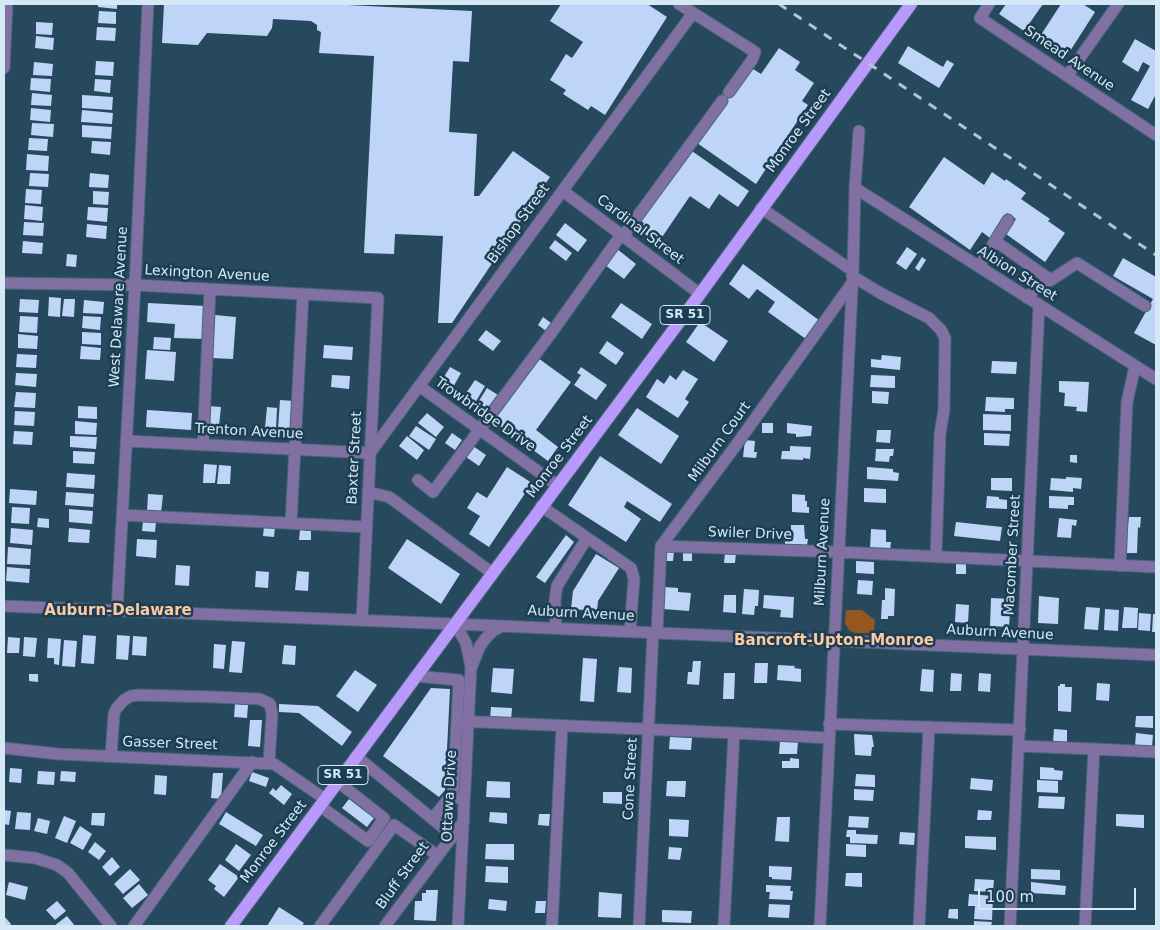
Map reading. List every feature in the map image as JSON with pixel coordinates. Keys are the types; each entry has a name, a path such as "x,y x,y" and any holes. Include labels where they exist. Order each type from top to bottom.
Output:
{"main road":[{"name":"Monroe Street","path":"234,925 356,756 700,294 911,4"}],"street":[{"path":"4,68 7,4"},
{"name":"West Delaware Avenue","path":"118,611 148,4"},
{"path":"418,480 433,492 752,60 755,52 679,4"},
{"name":"Smead Avenue","path":"989,4 980,18 1156,135"},
{"path":"1067,76 1118,4"},
{"name":"Bishop Street","path":"370,453 693,13"},
{"name":"Milburn Avenue","path":"820,926 852,277 858,190 859,131"},
{"name":"Cardinal Street","path":"562,190 700,294"},
{"name":"Albion Street","path":"858,190 1156,380"},
{"path":"761,208 852,277 929,318 942,330 944,338 944,410 940,434 936,557"},
{"path":"979,267 1008,220"},
{"path":"995,242 1051,280"},
{"path":"1027,298 1036,288 1077,263 1145,306"},
{"name":"Milburn Court","path":"661,546 734,448 852,277"},
{"name":"Lexington Avenue","path":"4,283 135,285 378,298"},
{"path":"203,445 210,289"},
{"path":"291,524 303,294"},
{"name":"Baxter Street","path":"362,620 378,298"},
{"name":"Macomber Street","path":"1010,926 1039,306"},
{"path":"1120,566 1127,402 1135,366"},
{"name":"Trowbridge Drive","path":"419,386 557,485"},
{"name":"Trenton Avenue","path":"127,441 370,453"},
{"path":"368,492 389,497 492,573"},
{"path":"541,506 631,568 634,573 630,632"},
{"path":"123,515 366,527"},
{"path":"556,628 555,600 557,586 587,538"},
{"path":"655,633 661,546"},
{"name":"Swiler Drive","path":"661,546 838,552 1156,567"},
{"name":"Auburn Avenue","path":"4,606 1156,655"},
{"name":"Ottawa Drive","path":"455,624 466,643 471,667"},
{"name":"Ottawa Drive","path":"458,926 464,821 459,798 465,680 480,646 493,631 502,626"},
{"name":"Cone Street","path":"639,926 648,730 655,633"},
{"path":"416,676 465,680"},
{"path":"111,756 114,714 124,700 138,695 215,696 260,699 270,704 272,714 270,763"},
{"path":"463,722 829,738"},
{"path":"830,724 1020,730"},
{"path":"552,926 562,726"},
{"path":"919,926 929,727"},
{"path":"724,926 734,733"},
{"path":"1019,746 1156,752"},
{"name":"Gasser Street","path":"4,748 58,754 270,763 284,770 368,841 389,822"},
{"path":"1085,926 1094,749"},
{"path":"356,756 433,818 452,836"},
{"path":"134,926 252,762"},
{"path":"338,782 389,822 437,855"},
{"path":"433,818 450,797 459,798"},
{"name":"Bluff Street","path":"385,926 464,821"},
{"path":"320,926 389,822"},
{"path":"4,855 36,858 57,865 68,873 111,926"}],"shaded area":[{"path":"846,610 862,610 875,620 874,633 855,633 849,630 845,623"}],"building":[{"path":"98,4 117,4 117,9 98,7"},
{"path":"164,4 326,4 472,11 469,62 453,61 449,132 477,134 474,196 479,196 513,151 550,177 452,323 438,323 443,236 395,234 394,254 364,253 374,56 319,53 321,32 317,30 317,25 311,21 273,19 272,28 267,36 207,33 198,45 162,43"},
{"path":"561,4 647,4 667,17 605,115 591,106 588,110 563,94 566,90 550,80 566,54 572,58 583,42 550,21"},
{"path":"1006,4 1043,4 1024,31 999,14"},
{"path":"1061,4 1083,4 1095,12 1065,59 1037,41"},
{"path":"99,11 116,12 116,24 98,23"},
{"path":"36,22 53,23 52,35 36,34"},
{"path":"97,27 116,28 115,41 96,40"},
{"path":"36,36 54,38 53,50 35,48"},
{"path":"1135,39 1156,51 1156,94 1148,109 1131,100 1150,66 1143,62 1138,72 1122,62"},
{"path":"908,46 943,67 947,60 954,64 939,88 898,63"},
{"path":"779,48 800,62 795,70 814,83 802,101 808,105 756,184 697,143 725,89 750,67 761,74"},
{"path":"96,61 114,62 113,76 95,75"},
{"path":"34,62 53,64 52,76 33,75"},
{"path":"31,78 51,79 50,92 30,90"},
{"path":"95,79 111,80 110,93 94,91"},
{"path":"32,93 52,95 51,106 31,105"},
{"path":"82,95 113,97 112,110 82,108"},
{"path":"31,108 51,110 50,122 30,120"},
{"path":"82,110 113,113 112,124 81,122"},
{"path":"32,123 54,124 53,137 31,135"},
{"path":"82,125 112,127 111,139 82,137"},
{"path":"29,138 48,139 47,151 28,150"},
{"path":"92,141 111,142 110,155 91,153"},
{"path":"689,149 749,191 738,207 719,194 709,209 690,196 658,243 639,230 644,223 641,221"},
{"path":"27,154 49,156 48,171 26,170"},
{"path":"944,157 984,185 992,172 1005,181 1006,179 1026,193 1021,199 1050,219 1048,221 1065,233 1045,262 1006,234 1016,219 1007,213 990,238 982,232 970,250 909,207"},
{"path":"30,173 49,174 48,187 29,186"},
{"path":"90,173 109,175 108,188 89,187"},
{"path":"26,189 42,190 41,204 25,203"},
{"path":"93,191 109,192 108,205 93,204"},
{"path":"25,205 43,207 42,221 24,219"},
{"path":"88,207 108,208 107,222 87,220"},
{"path":"24,222 44,223 43,236 23,235"},
{"path":"565,223 587,240 578,252 556,235"},
{"path":"87,224 107,226 106,239 86,237"},
{"path":"555,240 572,253 566,261 549,248"},
{"path":"23,241 43,243 42,254 22,253"},
{"path":"907,247 917,254 906,270 896,263"},
{"path":"617,249 636,264 624,279 605,265"},
{"path":"67,254 77,255 76,267 66,266"},
{"path":"922,257 926,260 919,271 915,268"},
{"path":"1123,258 1156,277 1156,345 1134,333 1153,299 1113,276"},
{"path":"743,264 820,321 806,339 768,312 775,302 757,289 749,299 729,284"},
{"path":"49,297 61,298 60,317 48,316"},
{"path":"20,299 39,300 38,313 19,312"},
{"path":"64,299 75,299 74,317 62,316"},
{"path":"84,300 104,302 103,314 83,313"},
{"path":"148,303 205,306 204,339 174,338 175,324 147,322"},
{"path":"621,303 652,324 642,339 611,317"},
{"path":"215,315 236,317 233,359 212,358"},
{"path":"20,316 38,317 37,333 19,332"},
{"path":"83,316 101,317 100,330 82,328"},
{"path":"543,317 551,323 546,331 538,325"},
{"path":"700,322 728,341 714,362 686,342"},
{"path":"486,330 501,341 493,351 478,340"},
{"path":"82,332 101,333 101,345 82,344"},
{"path":"18,334 38,336 37,349 18,348"},
{"path":"154,337 171,338 170,350 153,349"},
{"path":"607,341 624,353 616,365 599,353"},
{"path":"324,345 353,347 352,360 323,358"},
{"path":"81,346 101,348 100,360 80,359"},
{"path":"147,350 176,352 174,381 145,379"},
{"path":"17,354 37,355 36,368 16,367"},
{"path":"882,355 901,357 900,370 871,367 871,359 881,360"},
{"path":"538,358 571,382 536,430 558,447 548,461 492,420"},
{"path":"992,361 1017,362 1016,374 991,373"},
{"path":"450,367 461,373 452,389 441,382"},
{"path":"581,367 607,385 596,400 574,385 581,375 577,373"},
{"path":"683,370 698,379 685,399 689,402 678,418 646,397 657,379 664,384 670,375 676,380"},
{"path":"16,373 37,374 36,387 15,385"},
{"path":"332,375 350,376 349,389 331,387"},
{"path":"871,375 895,376 895,388 870,387"},
{"path":"475,380 485,386 475,403 464,396"},
{"path":"1059,381 1089,382 1087,412 1076,411 1077,407 1064,406 1065,393 1059,392"},
{"path":"487,388 498,395 488,411 477,404"},
{"path":"872,391 889,392 888,404 872,403"},
{"path":"16,392 36,393 35,408 14,407"},
{"path":"986,397 1014,398 1014,409 1005,409 1005,412 985,411"},
{"path":"280,400 294,401 292,430 278,429"},
{"path":"78,406 97,407 97,419 78,418"},
{"path":"208,406 221,407 219,426 207,425"},
{"path":"267,407 277,408 276,429 265,428"},
{"path":"637,408 679,436 661,464 618,435"},
{"path":"147,410 192,413 191,430 146,427"},
{"path":"15,411 35,412 34,426 14,425"},
{"path":"427,413 444,427 436,437 418,423"},
{"path":"983,414 1011,415 1011,431 983,430"},
{"path":"75,421 97,423 96,435 75,434"},
{"path":"762,423 773,423 773,433 762,433"},
{"path":"787,423 812,426 811,436 796,437 796,434 787,433"},
{"path":"416,426 436,439 429,450 409,436"},
{"path":"877,430 891,430 890,443 876,442"},
{"path":"14,431 33,432 32,445 13,444"},
{"path":"452,433 462,440 455,450 445,443"},
{"path":"984,433 1010,434 1009,446 984,445"},
{"path":"70,436 97,437 96,449 70,447"},
{"path":"407,436 424,450 417,460 399,446"},
{"path":"745,440 755,441 754,452 757,452 756,458 743,457"},
{"path":"473,446 486,455 479,466 466,457"},
{"path":"790,446 811,447 810,459 781,459 782,451 790,451"},
{"path":"876,449 894,449 893,456 890,456 889,462 875,461"},
{"path":"73,451 95,452 94,464 73,463"},
{"path":"1070,455 1077,455 1077,463 1070,462"},
{"path":"600,456 672,504 660,522 627,501 624,507 641,519 626,542 568,505"},
{"path":"204,464 217,465 215,483 203,483"},
{"path":"219,465 231,466 230,484 217,484"},
{"path":"507,467 532,483 489,547 469,534 480,516 467,508 477,492 487,498"},
{"path":"867,467 893,469 893,472 899,473 898,481 867,479"},
{"path":"67,473 95,475 94,489 66,487"},
{"path":"1066,477 1082,478 1081,489 1073,488 1073,492 1050,490 1051,478 1066,479"},
{"path":"991,478 1012,478 1012,491 991,490"},
{"path":"864,488 886,489 886,503 864,502"},
{"path":"10,489 37,491 36,505 9,503"},
{"path":"66,492 94,494 93,507 65,505"},
{"path":"148,494 163,495 161,513 147,512"},
{"path":"792,494 805,495 809,513 792,512"},
{"path":"987,496 1007,500 1007,509 986,508"},
{"path":"1049,496 1074,497 1074,505 1068,505 1068,509 1049,508"},
{"path":"12,507 30,508 29,524 11,523"},
{"path":"69,509 93,511 92,524 69,522"},
{"path":"1129,517 1141,517 1140,528 1138,527 1137,553 1124,553"},
{"path":"38,518 49,519 49,528 37,527"},
{"path":"1059,518 1077,520 1076,526 1072,525 1071,538 1057,537"},
{"path":"143,521 156,522 155,532 142,531"},
{"path":"956,522 1002,527 1000,541 954,536"},
{"path":"791,525 804,525 805,539 808,539 807,545 785,544 785,536 791,536"},
{"path":"264,527 275,527 274,537 263,536"},
{"path":"11,528 33,530 32,545 10,543"},
{"path":"69,528 90,530 89,543 68,542"},
{"path":"871,529 886,530 886,542 891,542 890,550 870,549"},
{"path":"300,530 311,531 311,540 299,540"},
{"path":"566,535 574,542 545,583 536,577"},
{"path":"137,539 157,540 156,558 136,556"},
{"path":"407,539 460,574 441,604 388,568"},
{"path":"8,547 31,549 30,565 7,564"},
{"path":"666,550 674,551 673,561 666,561"},
{"path":"683,551 692,551 692,561 683,561"},
{"path":"725,552 736,553 735,563 724,563"},
{"path":"596,554 619,568 598,601 597,611 571,609 573,591"},
{"path":"856,561 874,562 874,574 856,573"},
{"path":"956,563 966,563 966,574 956,574"},
{"path":"176,565 190,566 189,586 175,585"},
{"path":"7,567 30,569 29,583 6,581"},
{"path":"256,571 269,572 268,588 255,587"},
{"path":"297,571 309,572 308,591 295,590"},
{"path":"858,580 873,581 872,595 857,594"},
{"path":"664,587 678,588 678,592 691,593 689,611 663,609"},
{"path":"885,588 895,589 894,616 888,616 888,619 881,619 882,600 885,600"},
{"path":"744,589 759,590 758,606 755,606 754,615 742,614"},
{"path":"724,595 736,595 736,613 723,612"},
{"path":"764,595 794,597 793,618 780,617 781,610 763,608"},
{"path":"1039,596 1059,598 1058,624 1038,623"},
{"path":"991,598 1011,599 1009,627 990,626"},
{"path":"956,604 969,605 968,623 955,622"},
{"path":"1086,607 1100,608 1098,630 1084,629"},
{"path":"1124,607 1138,608 1137,628 1122,628"},
{"path":"1105,609 1119,610 1118,631 1104,630"},
{"path":"1139,613 1151,614 1150,631 1138,630"},
{"path":"1153,614 1156,614 1156,632 1152,632"},
{"path":"83,635 96,636 94,664 81,663"},
{"path":"117,635 130,636 128,660 116,659"},
{"path":"133,636 147,637 146,656 132,655"},
{"path":"8,637 20,638 19,653 7,653"},
{"path":"24,637 37,638 35,657 23,656"},
{"path":"48,638 61,639 59,665 54,664 54,658 47,658"},
{"path":"64,640 77,641 75,667 62,666"},
{"path":"232,641 245,642 242,673 229,672"},
{"path":"214,644 226,645 224,669 213,668"},
{"path":"284,645 296,646 295,665 282,664"},
{"path":"583,658 597,659 594,702 580,701"},
{"path":"693,661 701,661 699,685 687,684 688,672 692,672"},
{"path":"755,663 768,663 767,683 754,683"},
{"path":"778,665 795,666 794,668 801,669 801,682 777,680"},
{"path":"619,667 632,668 631,693 617,692"},
{"path":"493,668 514,669 512,694 491,692"},
{"path":"922,669 934,670 933,692 920,691"},
{"path":"355,670 377,685 358,712 336,696"},
{"path":"724,673 735,673 734,699 723,699"},
{"path":"951,673 962,674 961,691 950,691"},
{"path":"979,673 991,674 990,692 978,691"},
{"path":"29,674 38,674 38,682 29,681"},
{"path":"1097,683 1110,684 1109,701 1096,700"},
{"path":"1065,684 1065,687 1072,687 1071,712 1058,711 1058,686"},
{"path":"431,688 450,689 445,790 439,797 383,756"},
{"path":"235,704 248,705 247,718 234,717"},
{"path":"279,704 318,706 352,732 342,746 299,713 279,712"},
{"path":"491,707 512,708 511,721 490,720"},
{"path":"1136,716 1153,716 1153,728 1135,727"},
{"path":"250,720 262,720 260,747 248,746"},
{"path":"1054,729 1067,730 1067,742 1053,742"},
{"path":"1136,733 1153,735 1152,747 1135,746"},
{"path":"854,734 872,735 874,747 872,747 871,756 855,755"},
{"path":"670,737 692,738 691,750 669,749"},
{"path":"780,741 798,741 797,754 779,754"},
{"path":"790,758 799,759 799,768 782,768 782,761 790,761"},
{"path":"1040,767 1063,771 1062,780 1040,779"},
{"path":"10,768 22,769 21,783 9,782"},
{"path":"38,771 55,772 54,785 37,784"},
{"path":"61,771 76,772 75,782 60,781"},
{"path":"252,772 269,778 266,787 249,781"},
{"path":"213,773 223,773 221,799 211,798"},
{"path":"856,774 875,775 875,787 855,786"},
{"path":"155,775 167,776 166,795 154,794"},
{"path":"971,778 993,780 992,791 970,789"},
{"path":"1037,780 1058,781 1058,793 1037,792"},
{"path":"487,781 510,782 510,798 486,797"},
{"path":"667,781 686,781 685,797 666,796"},
{"path":"281,785 292,794 284,805 269,793 273,788 276,791"},
{"path":"854,789 874,790 873,801 854,800"},
{"path":"603,792 622,792 622,804 603,803"},
{"path":"1039,796 1065,797 1064,809 1038,808"},
{"path":"349,799 374,818 367,827 342,808"},
{"path":"4,810 11,811 9,825 4,824"},
{"path":"978,810 992,811 991,820 977,820"},
{"path":"17,812 31,813 30,830 15,829"},
{"path":"226,812 263,835 256,846 219,824"},
{"path":"490,812 507,813 507,824 489,822"},
{"path":"92,813 105,813 104,826 91,825"},
{"path":"539,814 550,814 549,826 538,825"},
{"path":"1116,814 1144,815 1144,828 1116,826"},
{"path":"64,816 76,821 67,843 55,838"},
{"path":"849,816 869,817 868,828 848,827"},
{"path":"777,817 790,817 789,842 775,841"},
{"path":"38,818 50,821 47,834 34,831"},
{"path":"669,819 689,820 688,837 669,836"},
{"path":"80,826 92,834 83,850 70,843"},
{"path":"847,830 856,830 856,834 878,835 877,844 850,843 850,837 846,837"},
{"path":"900,832 915,833 914,845 899,844"},
{"path":"965,836 996,837 996,850 965,848"},
{"path":"95,842 106,851 99,860 88,852"},
{"path":"236,844 251,855 239,871 225,860"},
{"path":"486,844 514,844 514,860 485,859"},
{"path":"846,844 866,845 866,857 846,856"},
{"path":"669,847 682,848 680,860 668,859"},
{"path":"112,857 120,867 110,876 102,867"},
{"path":"220,864 239,877 224,897 214,889 216,886 208,880"},
{"path":"486,866 508,867 508,883 485,882"},
{"path":"769,866 792,867 791,880 772,879 772,877 769,877"},
{"path":"130,869 140,880 123,894 114,884"},
{"path":"1031,869 1060,870 1060,880 1031,879"},
{"path":"846,873 862,873 862,887 845,886"},
{"path":"975,879 994,880 993,892 974,891"},
{"path":"9,882 28,887 25,900 6,895"},
{"path":"1031,882 1066,886 1065,895 1031,893"},
{"path":"139,884 148,895 132,908 123,898"},
{"path":"766,885 791,886 790,891 793,891 792,900 769,899 770,892 766,892"},
{"path":"426,890 438,890 436,921 414,920 415,901 422,901 422,893 426,893"},
{"path":"599,892 622,894 621,918 598,917"},
{"path":"969,894 993,896 992,920 974,919 975,906 968,906"},
{"path":"489,899 507,901 506,911 488,909"},
{"path":"57,901 66,911 55,920 46,910"},
{"path":"536,901 546,901 545,913 535,913"},
{"path":"769,904 790,905 789,918 768,917"},
{"path":"279,907 304,923 302,926 267,926"},
{"path":"949,909 958,909 958,919 948,918"},
{"path":"662,910 692,911 691,923 662,922"},
{"path":"4,916 11,924 9,926 4,926"},
{"path":"67,916 75,926 54,926"},
{"path":"974,921 992,922 991,926 974,926"}],"railway":[{"path":"779,4 1156,255"}],"district":[{"name":"Auburn-Delaware","path":"118,611"},
{"name":"Bancroft-Upton-Monroe","path":"834,641"}]}
